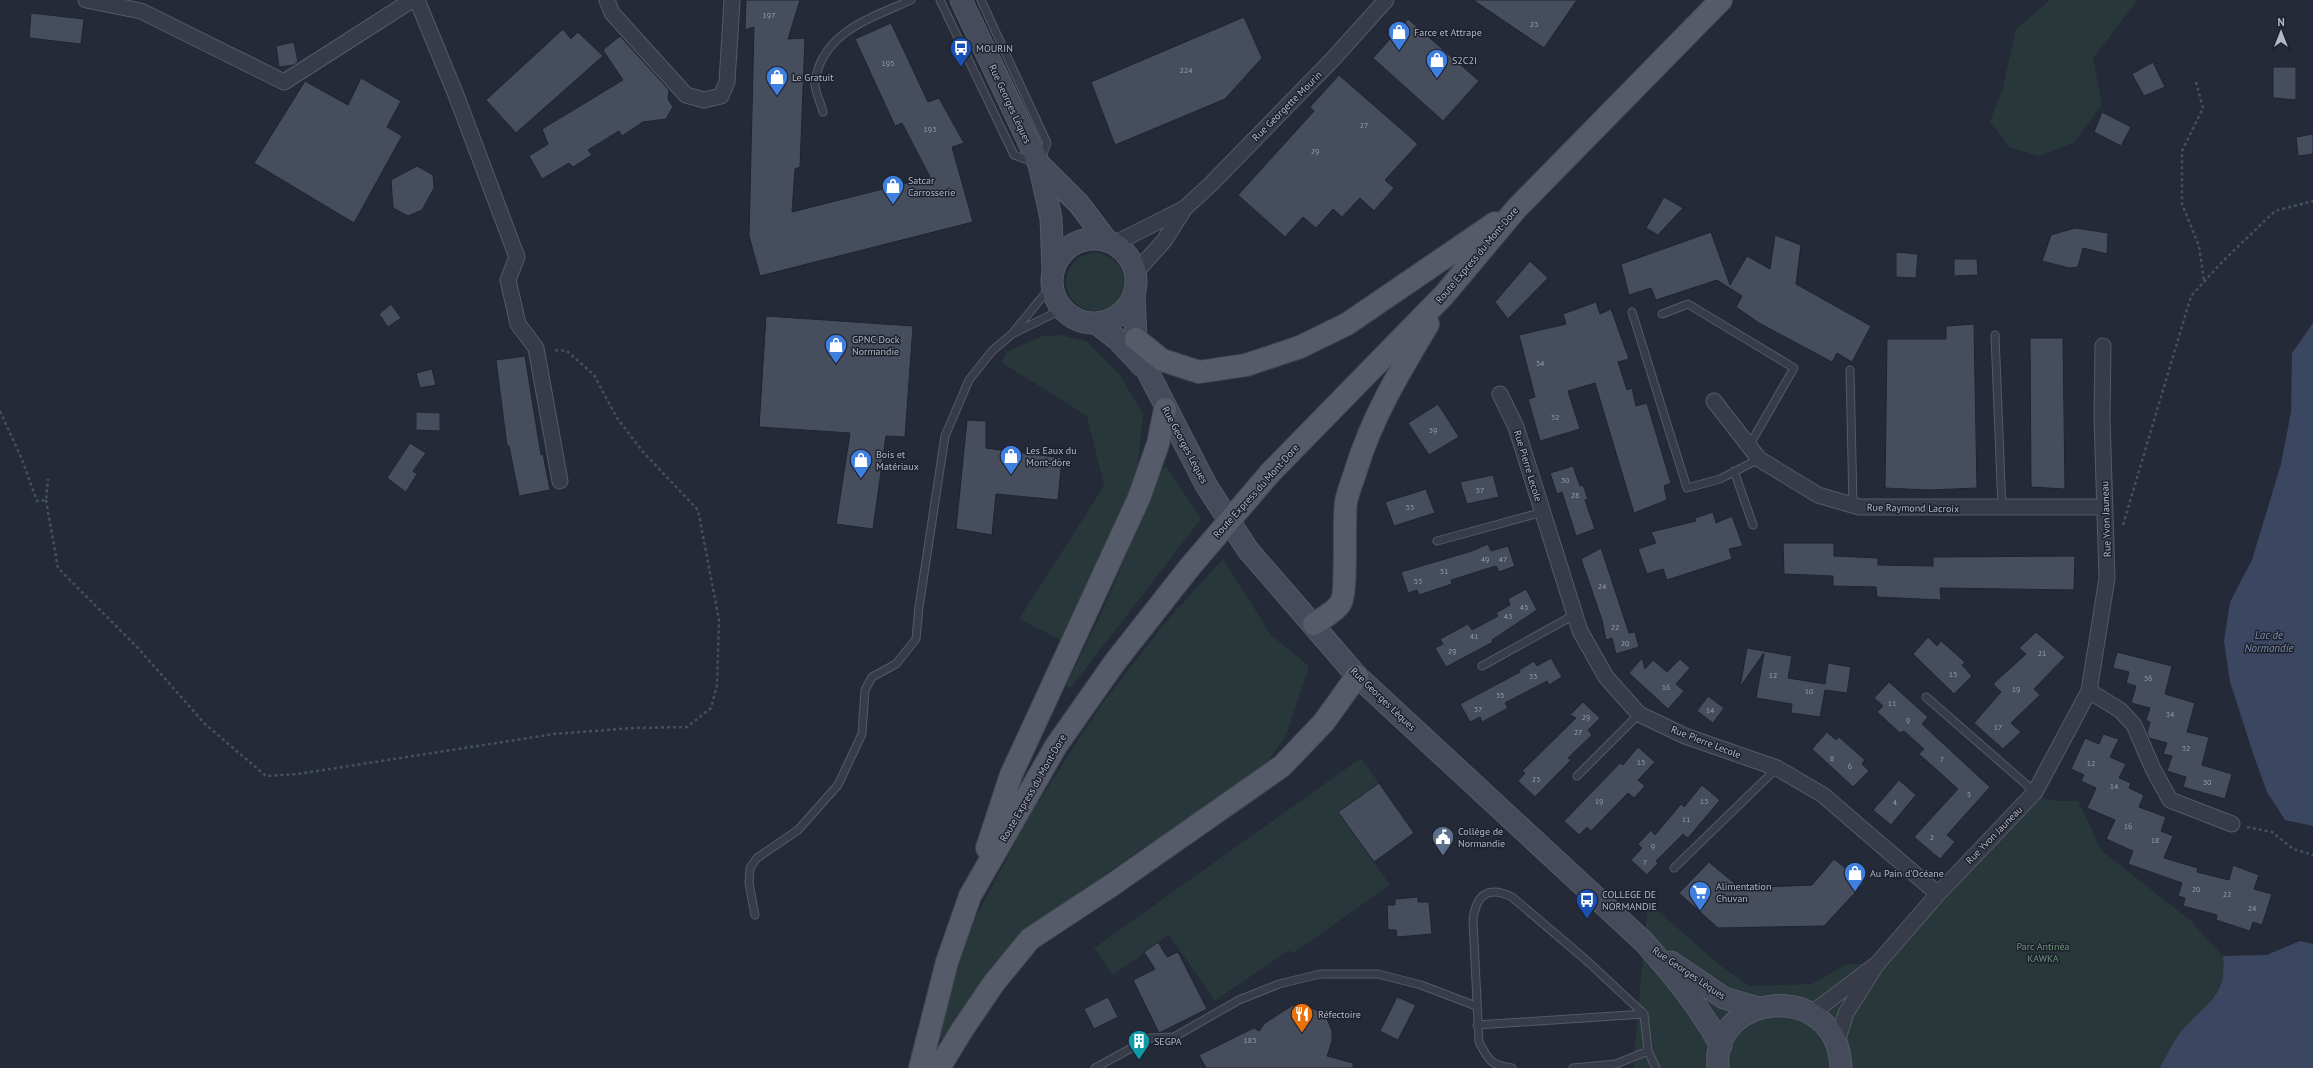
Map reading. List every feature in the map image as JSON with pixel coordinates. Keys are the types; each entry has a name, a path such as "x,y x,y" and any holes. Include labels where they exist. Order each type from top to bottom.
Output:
{"main road":[{"name":"Rue Georges Lèques","path":"960,0 1039,164 1051,218 1053,278"},
{"name":"Route Express du Mont-Dore","path":"920,1068 947,962 970,896 1056,746 1115,662 1189,568 1270,473 1444,295 1517,208 1721,0"},
{"name":"Rue Georges Lèques","path":"1039,164 1079,204 1110,242"},
{"path":"1136,339 1162,360 1199,372 1246,364 1300,347 1348,324 1517,208"},
{"path":"1094,239 1110,242 1124,251 1131,261 1135,273 1134,295 1128,306 1119,315 1108,320 1096,323 1078,319 1063,309 1055,298 1053,278 1059,258 1068,248 1080,241 1094,239"},
{"name":"Rue Georges Lèques","path":"1134,295 1136,339 1149,374 1165,409 1206,485 1248,550 1278,586 1314,624 1357,676 1644,942 1677,979 1708,1022 1717,1062"},
{"path":"1314,624 1333,611 1341,603 1345,587 1343,556 1346,501 1366,438 1391,387 1444,295"},
{"name":"Rue Georges Lèques","path":"1096,323 1117,339 1149,374"},
{"path":"970,896 1011,775 1139,498 1158,444 1165,409"},
{"path":"939,1068 945,1056 994,983 1030,939 1112,885 1282,766 1324,722 1357,676"},
{"name":"Rue Georges Lèques","path":"1644,942 1724,998 1758,1008"},
{"path":"1717,1062 1735,1023 1758,1008 1776,1004 1795,1006 1812,1013 1826,1026 1837,1042 1841,1068"}],"street":[{"path":"86,0 141,11 284,82 412,0"},
{"path":"417,0 456,94 516,257 508,280 518,324 536,348 560,481"},
{"path":"607,0 612,13 686,94 704,100 721,96 727,82 732,0"},
{"name":"Rue Georgette Mourin","path":"1135,273 1164,241 1185,208 1210,185 1333,59 1386,0"},
{"name":"Rue Georgette Mourin","path":"1110,242 1185,208"},
{"name":"Rue Yvon Jauneau","path":"1837,1042 1846,1013 1877,964 1938,894 2035,792 2089,691 2107,578 2102,418 2103,346"},
{"name":"Rue Pierre Lecole","path":"1500,394 1516,427 1574,615 1580,631 1606,677 1639,714 1685,736 1777,768 1823,795 1938,894"},
{"name":"Rue Raymond Lacroix","path":"1714,401 1759,459 1818,495 1859,508 2105,508"},
{"path":"2089,691 2120,710 2134,725 2153,769 2170,800 2232,824"},
{"name":"Rue Yvon Jauneau","path":"1812,1013 1877,964"}],"lane":[{"path":"823,112 815,83 824,52 851,28 911,0"},
{"path":"940,0 1014,155 1039,164 1047,143 982,0"},
{"path":"756,914 749,883 750,868 757,858 798,830 838,785 862,734 865,690 872,676 896,664 916,639 919,607 944,436 969,380 992,352 1012,334 1053,278"},
{"path":"1662,314 1688,304 1794,368 1749,446"},
{"path":"1012,334 1063,309"},
{"path":"1632,312 1687,488 1720,479 1759,459"},
{"path":"1995,335 2002,509"},
{"path":"1850,370 1853,506"},
{"path":"1734,471 1753,525"},
{"path":"1437,541 1543,512"},
{"path":"1482,666 1574,615"},
{"path":"1926,697 2035,792"},
{"path":"1577,776 1639,714"},
{"path":"1674,868 1777,768"},
{"path":"1512,1068 1498,1067 1486,1056 1479,1042 1477,1025 1474,908 1481,896 1491,892 1500,891 1512,897 1586,960 1644,1014 1648,1051 1656,1068"},
{"path":"1095,1068 1150,1038 1174,1037 1239,1000 1279,984 1320,974 1378,974 1421,985 1476,1006"},
{"path":"1477,1025 1644,1014"},
{"path":"1573,1068 1619,1066 1648,1051"}],"path":[{"path":"2196,82 2203,108 2182,151 2182,204 2199,246 2204,282"},
{"path":"2121,532 2191,296 2275,211 2313,201"},
{"path":"48,479 46,500 58,568 138,648 205,724 266,776 298,774 554,734 633,728 687,727 711,708 717,684 719,620 698,510 639,447 617,418 594,375 568,351 536,348"},
{"path":"0,411 21,457 38,501 46,500"},
{"path":"2232,824 2272,832 2293,849 2313,855"}],"green space":[{"path":"2050,0 2138,0 2093,58 2102,104 2074,143 2039,156 2009,147 1990,122 2003,87 2016,29"},
{"path":"1095,253 1106,255 1119,266 1122,271 1124,282 1122,293 1111,306 1106,309 1095,311 1084,309 1071,298 1068,293 1066,282 1068,271 1079,258 1084,255"},
{"path":"1061,335 1086,341 1120,375 1143,414 1137,470 1112,542 1063,641 1019,619 1104,486 1087,416 1001,362 1008,351 1043,336"},
{"path":"1166,466 1201,519 1070,689 1066,685 1116,580 1138,526 1156,471"},
{"path":"1223,559 1271,635 1309,666 1285,738 1256,777 1149,844 1034,924 998,966 945,1037 935,1043 965,938 1025,823 1098,709 1168,619"},
{"path":"1361,758 1379,783 1339,812 1390,885 1292,954 1289,950 1215,1001 1169,935 1113,975 1094,948"},
{"name":"Parc Antinéa KAWKA","path":"2032,796 2057,801 2078,801 2102,851 2190,920 2223,956 2267,955 2300,941 2313,944 2192,1068 1633,1068 1648,902 1716,962 1749,986 1812,984 1847,964 1877,964"}],"water":[{"name":"Lac de Normandie","path":"2313,323 2313,826 2285,820 2267,792 2230,682 2224,641 2230,602 2252,560 2281,464 2291,412 2292,353"},
{"path":"2300,941 2313,944 2313,1068 2160,1068 2180,1033 2218,992 2222,982 2224,970 2223,956 2267,955"}],"building":[{"path":"746,0 800,0 788,39 805,38 800,167 795,169 792,212 930,177 902,123 895,126 855,39 891,23 928,102 939,98 964,143 952,147 973,222 760,276 749,236 754,27 745,30"},
{"path":"1473,0 1577,0 1544,48"},
{"path":"31,13 84,19 81,44 29,38"},
{"path":"1244,17 1262,58 1225,99 1115,145 1091,82"},
{"name":"S2C2I","path":"1408,19 1479,81 1443,121 1373,58"},
{"path":"563,29 571,39 578,32 603,56 516,133 486,100"},
{"path":"620,36 669,90 668,99 673,107 666,119 643,122 622,136 619,131 588,150 592,155 573,167 569,163 542,179 529,156 548,144 542,129 623,80 603,50"},
{"path":"294,42 298,62 294,65 279,67 276,46"},
{"path":"2153,62 2165,87 2144,96 2132,74"},
{"path":"2273,67 2296,67 2296,100 2273,98"},
{"path":"1339,75 1418,144 1385,180 1394,188 1374,211 1360,198 1342,217 1333,209 1316,228 1303,217 1285,237 1238,195 1314,111 1310,107"},
{"path":"361,78 401,101 387,127 402,136 354,223 254,163 305,81 348,105"},
{"path":"2102,112 2131,127 2121,146 2094,132"},
{"path":"2313,134 2313,154 2298,156 2296,137"},
{"path":"417,166 433,175 434,188 422,210 408,216 393,208 391,180"},
{"path":"1664,197 1683,208 1658,235 1646,228"},
{"path":"2075,228 2108,233 2107,254 2083,248 2078,267 2069,268 2042,261 2051,235"},
{"path":"1711,232 1730,285 1747,256 1770,269 1775,235 1801,245 1796,284 1871,326 1852,362 1837,353 1832,362 1759,323 1736,307 1742,296 1717,280 1656,300 1651,288 1629,295 1621,264"},
{"path":"1896,252 1918,254 1916,278 1896,277"},
{"path":"1954,259 1977,259 1978,275 1954,276"},
{"path":"1530,261 1548,278 1508,319 1495,302"},
{"path":"1596,302 1600,314 1611,309 1629,359 1618,362 1627,390 1632,388 1636,406 1647,403 1671,483 1664,486 1667,500 1634,513 1595,383 1568,391 1580,429 1540,441 1528,399 1535,397 1519,335 1566,324 1563,314"},
{"path":"391,304 401,318 388,327 379,314"},
{"name":"GPNC Dock Normandie","path":"766,316 913,326 905,437 886,436 873,529 836,524 850,433 759,427"},
{"path":"1974,324 1977,488 1929,490 1885,488 1887,339 1946,339 1946,326"},
{"path":"2030,338 2063,338 2065,489 2031,487"},
{"path":"525,356 541,455 543,454 550,490 519,496 509,446 507,446 496,360"},
{"path":"432,369 436,385 420,388 416,373"},
{"path":"1438,404 1459,437 1429,455 1408,423"},
{"path":"416,412 440,413 440,431 416,430"},
{"name":"Les Eaux du Mont-dore","path":"967,420 986,421 986,448 1062,458 1058,500 996,494 992,535 956,529"},
{"path":"410,443 426,453 413,471 417,474 406,492 387,478"},
{"path":"1573,466 1580,486 1583,485 1588,499 1585,500 1595,529 1576,536 1562,492 1557,494 1550,473"},
{"path":"1493,475 1499,497 1467,504 1460,482"},
{"path":"1426,489 1435,513 1394,526 1385,502"},
{"path":"1713,512 1716,523 1732,516 1743,546 1729,549 1732,559 1667,580 1663,569 1647,574 1638,549 1656,543 1651,532 1696,521 1695,518"},
{"path":"1783,543 1834,543 1834,556 1878,558 1878,565 1933,566 1933,557 2075,556 2074,590 1940,588 1941,600 1877,597 1876,587 1833,586 1833,576 1784,574"},
{"path":"1488,544 1491,551 1508,546 1515,566 1499,572 1496,566 1451,580 1452,584 1419,595 1417,590 1408,593 1401,572 1472,551"},
{"path":"1601,548 1629,633 1635,632 1639,647 1616,654 1612,638 1606,640 1602,620 1581,559"},
{"path":"1526,589 1537,610 1492,640 1493,642 1446,667 1435,648 1443,644 1440,639 1468,624 1472,630 1498,616 1496,613 1510,605 1508,599"},
{"path":"2036,632 2065,657 2034,689 2040,695 2011,723 2021,732 2003,749 1974,723 2001,692 1993,684 2026,654 2019,648"},
{"path":"1928,637 1937,646 1941,641 1965,662 1962,665 1972,676 1954,694 1913,654"},
{"path":"1747,648 1792,656 1788,678 1825,684 1828,663 1851,667 1847,693 1825,690 1820,717 1791,713 1792,704 1756,698 1764,653 1740,687"},
{"path":"2117,652 2172,666 2165,694 2195,703 2187,732 2209,737 2202,765 2232,774 2225,799 2183,787 2186,777 2167,771 2172,756 2163,754 2167,743 2149,738 2147,733 2150,722 2146,720 2150,708 2131,703 2136,686 2126,683 2129,672 2113,668"},
{"path":"1551,658 1562,677 1549,685 1547,681 1505,703 1508,708 1482,722 1480,717 1470,722 1460,704 1520,672 1519,670 1534,661 1537,666"},
{"path":"1642,658 1645,669 1653,660 1667,672 1680,659 1690,668 1676,684 1684,691 1668,709 1629,673"},
{"path":"1889,682 1928,717 1922,724 1990,787 1947,835 1955,842 1940,859 1914,837 1958,789 1919,754 1924,749 1904,731 1900,733 1877,712 1883,706 1874,698"},
{"path":"1708,696 1724,708 1713,723 1697,711"},
{"path":"1583,702 1600,718 1588,730 1592,735 1568,758 1571,760 1535,797 1518,781 1525,773 1522,771 1576,718 1570,715"},
{"path":"1827,732 1836,740 1839,737 1865,760 1862,764 1869,771 1853,787 1812,749"},
{"path":"2103,734 2119,739 2110,757 2126,764 2119,778 2131,783 2129,788 2144,795 2139,807 2166,817 2161,831 2173,836 2164,858 2198,868 2197,872 2229,880 2233,865 2259,875 2254,889 2272,894 2262,925 2253,922 2250,931 2216,920 2217,915 2183,906 2185,898 2178,896 2182,883 2128,864 2133,851 2106,839 2115,820 2087,808 2096,788 2081,781 2084,775 2071,769 2085,738 2099,744"},
{"path":"1638,747 1655,762 1638,780 1645,786 1634,798 1628,793 1591,831 1587,827 1579,835 1564,821 1620,763 1623,765"},
{"path":"1899,780 1916,795 1891,825 1873,810"},
{"path":"1379,783 1414,833 1374,862 1338,812"},
{"path":"1702,785 1720,800 1688,838 1683,834 1656,861 1658,863 1647,875 1631,860 1642,848 1638,844 1651,830 1655,835 1681,804 1684,807"},
{"path":"1834,859 1864,883 1824,926 1718,928 1679,893 1709,862 1740,888 1812,885"},
{"path":"1418,897 1418,902 1429,902 1432,934 1397,937 1396,930 1388,930 1387,905 1395,905 1395,899"},
{"path":"1158,942 1167,957 1178,952 1207,1009 1159,1033 1133,980 1155,969 1144,952"},
{"path":"1108,997 1118,1017 1094,1029 1084,1009"},
{"path":"1397,997 1416,1005 1398,1040 1380,1031"},
{"path":"1293,1005 1312,1008 1321,1013 1328,1021 1332,1031 1332,1041 1327,1056 1353,1063 1353,1068 1206,1068 1199,1055 1254,1028 1259,1031 1265,1023"}],"place":[{"name":"Farce et Attrape","path":"1399,52"},
{"name":"MOURIN","path":"961,68"},
{"name":"S2C2I","path":"1437,80"},
{"name":"Le Gratuit","path":"777,96"},
{"name":"Satcar Carrosserie","path":"893,206"},
{"name":"GPNC Dock Normandie","path":"836,364"},
{"name":"Les Eaux du Mont-dore","path":"1011,476"},
{"name":"Bois et Matériaux","path":"861,480"},
{"name":"Collège de Normandie","path":"1443,856"},
{"name":"Au Pain d'Océane","path":"1855,892"},
{"name":"Alimentation Chuvan","path":"1700,912"},
{"name":"COLLEGE DE NORMANDIE","path":"1587,920"},
{"name":"Réfectoire","path":"1302,1034"},
{"name":"SEGPA","path":"1139,1060"}]}
